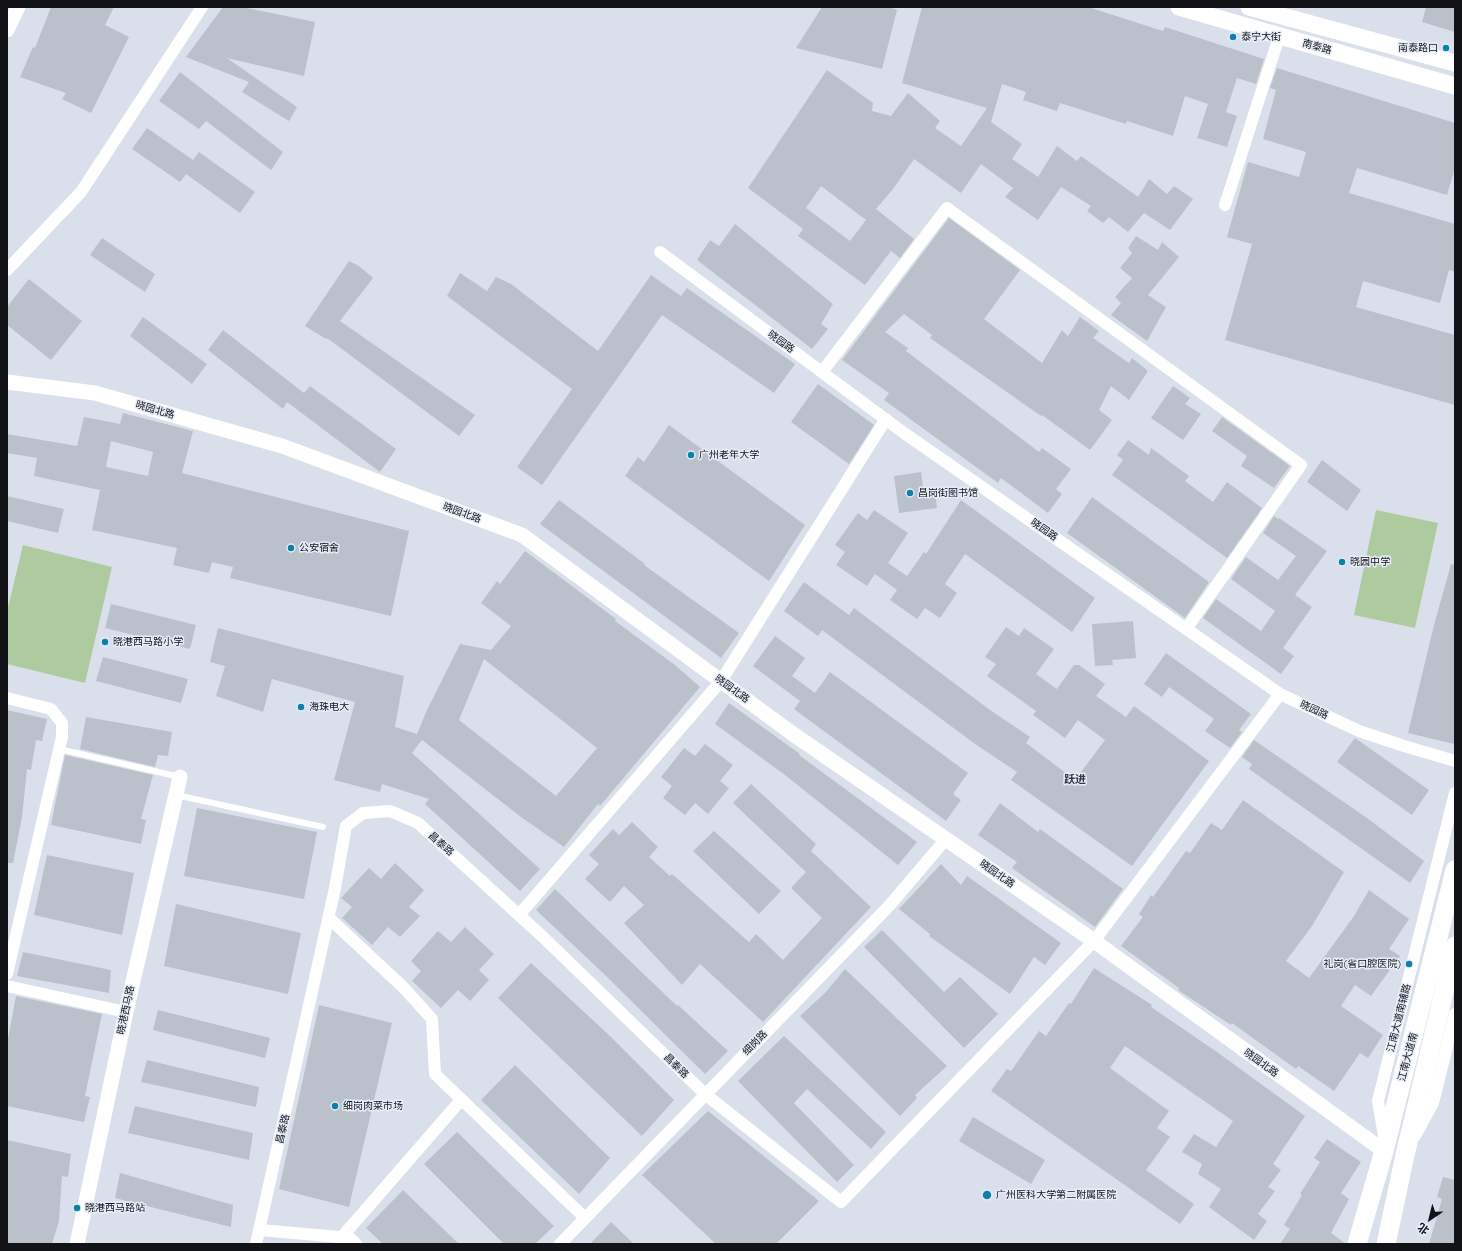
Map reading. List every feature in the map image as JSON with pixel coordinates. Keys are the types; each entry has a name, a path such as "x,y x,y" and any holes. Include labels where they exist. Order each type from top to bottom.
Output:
{"main road":[{"name":"南泰路","path":"1179,7 1279,37 1455,86"},
{"name":"南泰路","path":"1249,7 1455,63"},
{"name":"江南大道南","path":"1357,1244 1384,1151 1449,867"},
{"name":"江南大道南","path":"1386,1244 1405,1155 1455,946"},
{"path":"1384,1151 1405,1155"}],"street":[{"path":"7,30 18,7"},
{"path":"7,270 81,192 202,7"},
{"path":"1225,205 1279,37"},
{"path":"822,372 947,208 1301,465 1186,629"},
{"name":"晓园路","path":"660,252 886,419 1280,694 1359,730 1404,746 1455,761"},
{"name":"晓园北路","path":"7,382 95,394 282,446 522,535 793,734 1094,941 1384,1151"},
{"path":"519,915 721,681 886,419"},
{"path":"1094,941 1280,694"},
{"path":"7,698 51,709 62,723 59,749 7,974"},
{"name":"晓港西马路","path":"77,1244 126,1012 180,776"},
{"path":"1449,867 1455,793"},
{"name":"昌泰路","path":"256,1244 329,918 346,826 363,813 390,810 418,823 519,915 705,1094 841,1202 1094,941"},
{"name":"细岗路","path":"560,1244 889,906 946,839"},
{"path":"329,918 402,987 432,1019 435,1074 585,1218"},
{"path":"7,986 126,1012"},
{"path":"1405,1155 1433,1103 1455,1014"},
{"path":"341,1238 461,1100"},
{"path":"260,1230 350,1238 356,1244"}],"lane":[{"path":"59,749 180,776"},
{"path":"176,795 323,827"}],"green space":[{"path":"1376,510 1438,523 1415,628 1354,615"},
{"path":"23,545 112,567 85,683 7,664 7,612"}],"building":[{"path":"51,7 114,7 105,25 129,37 91,113 62,99 66,93 20,77 33,47 35,48"},
{"path":"223,7 242,7 315,22 304,76 227,58 297,107 289,121 242,92 249,82 186,57"},
{"path":"822,7 889,7 897,10 882,69 796,48"},
{"path":"922,7 1088,7 1163,31 1165,27 1264,59 1256,84 1237,78 1226,112 1237,116 1227,147 1197,138 1208,104 1185,96 1173,136 1127,121 1126,124 1060,103 1057,111 1023,100 1026,92 1002,84 991,122 1022,144 1012,159 1038,177 1057,146 1077,161 1081,156 1138,197 1149,179 1167,194 1174,186 1193,199 1170,230 1144,213 1128,232 1109,217 1103,223 1087,211 1091,206 1061,187 1038,220 1005,197 1013,188 981,164 961,193 914,159 893,189 876,209 914,239 900,258 891,251 865,285 798,236 803,229 748,188 827,70 873,103 872,111 891,116 908,93 940,121 935,128 961,146 987,108 902,83","holes":["821,186 866,220 850,241 806,208"]},
{"path":"1426,7 1455,7 1455,32 1422,22"},
{"path":"1277,68 1455,123 1455,168 1447,195 1357,168 1349,193 1455,224 1455,272 1449,270 1440,303 1363,281 1356,307 1455,335 1455,405 1225,340 1252,244 1227,237 1248,162 1299,177 1306,152 1263,139 1276,90 1270,88"},
{"path":"180,72 283,152 271,170 206,121 199,129 159,101"},
{"path":"147,128 193,160 199,152 255,192 240,213 186,174 180,182 132,149"},
{"path":"949,218 1020,270 984,319 1042,363 1062,330 1068,336 1080,317 1099,331 1093,338 1129,363 1132,358 1148,371 1129,400 1111,386 1099,410 1112,420 1090,450 930,338 932,335 904,314 885,332 908,348 906,351 1039,452 1042,448 1071,469 1056,489 1062,494 1048,513 1001,478 998,483 884,400 889,393 842,360"},
{"path":"735,224 833,304 821,324 828,329 812,349 697,260 710,240 719,246"},
{"path":"1136,236 1158,250 1162,242 1179,257 1148,295 1166,307 1147,341 1111,315 1121,303 1115,297 1132,278 1120,268 1132,253 1128,248"},
{"path":"102,238 155,274 145,292 90,255"},
{"path":"349,261 359,266 373,278 340,321 475,415 459,436 327,338 326,339 305,326"},
{"path":"460,273 487,291 496,277 511,284 598,351 651,275 681,296 687,288 795,364 774,393 662,315 542,485 517,467 572,389 447,296"},
{"path":"29,279 82,321 51,360 7,325 7,307"},
{"path":"143,317 207,364 192,384 130,336"},
{"path":"223,330 304,393 310,386 396,449 380,472 287,402 283,409 208,350"},
{"path":"818,384 874,425 849,464 791,422"},
{"path":"1173,386 1190,398 1185,404 1201,414 1183,440 1151,418"},
{"name":"公安宿舍","path":"123,413 193,431 182,473 409,531 391,616 230,578 233,567 212,562 209,573 173,565 177,548 92,530 100,490 34,476 37,458 7,453 7,434 77,446 84,417 120,424","holes":["111,441 153,452 148,476 106,467"]},
{"path":"1222,417 1290,466 1274,488 1241,466 1247,456 1212,431"},
{"path":"669,425 805,525 769,581 625,476 638,457 644,462"},
{"path":"1128,440 1149,455 1151,448 1189,476 1185,481 1213,502 1227,482 1262,508 1227,558 1112,475 1123,460 1117,455"},
{"path":"1322,460 1361,490 1347,511 1307,482"},
{"name":"昌岗街图书馆","path":"921,472 924,494 935,493 937,508 899,513 894,476"},
{"path":"7,496 64,509 58,533 7,521"},
{"path":"1092,497 1209,582 1185,618 1067,533"},
{"path":"559,500 645,564 644,565 739,633 721,658 540,524"},
{"path":"961,500 1095,598 1072,632 965,554 945,584 957,593 940,618 925,608 917,619 890,600 897,590 875,574 867,586 836,565 845,552 835,545 858,513 867,520 874,510 908,533 888,563 907,576 924,552 926,554"},
{"path":"1274,516 1327,551 1295,595 1312,607 1283,648 1294,656 1281,674 1203,618 1216,599 1261,631 1275,611 1231,579 1246,557 1278,580 1296,556 1263,533"},
{"path":"525,551 616,619 615,621 675,665 700,687 600,806 598,804 564,847 521,817 422,740 412,753 540,869 520,891 425,804 429,799 382,784 380,792 334,780 355,702 272,679 263,712 216,696 225,666 210,662 218,628 404,676 395,727 417,734 427,710 460,644 491,650 511,626 481,603 497,581 500,584","holes":["484,659 597,748 556,796 459,720"]},
{"path":"1451,564 1455,565 1454,744 1408,733 1434,625"},
{"path":"804,582 849,615 854,608 990,710 1030,737 1026,743 1075,780 1105,740 1078,720 1065,738 1033,715 1036,711 987,676 996,664 985,657 1006,627 1019,636 1024,628 1054,649 1036,674 1057,689 1074,665 1079,665 1105,684 1096,696 1126,717 1134,706 1209,761 1132,866 1011,780 1017,772 975,744 822,630 818,636 784,611"},
{"path":"111,604 196,625 190,649 105,628"},
{"path":"1133,621 1136,658 1112,660 1113,665 1095,666 1092,624"},
{"path":"775,636 805,658 792,676 815,693 830,672 968,773 953,794 961,800 946,821 794,709 800,701 753,666"},
{"path":"1166,653 1251,714 1239,730 1242,732 1230,748 1205,731 1214,719 1169,687 1162,697 1144,684"},
{"path":"103,657 188,679 181,703 96,681"},
{"path":"729,703 800,754 799,755 917,842 898,865 785,775 715,724"},
{"path":"7,710 47,719 42,741 36,740 31,770 27,769 22,817 13,863 7,863"},
{"path":"86,717 172,732 168,756 158,755 155,767 80,749"},
{"path":"1355,738 1429,790 1412,815 1337,762"},
{"path":"1254,740 1367,818 1424,861 1410,883 1249,769 1252,764 1242,757"},
{"path":"705,744 733,765 720,781 729,788 708,814 695,803 685,815 663,798 672,786 661,777 684,748 695,756"},
{"path":"65,755 153,775 141,819 146,820 141,844 51,825"},
{"path":"751,784 816,844 811,851 871,907 763,1022 700,964 682,985 624,923 644,905 624,886 610,902 585,879 599,864 589,855 613,829 619,835 632,822 658,847 649,857 670,876 672,874 749,942 756,934 783,960 822,918 791,888 806,872 733,803"},
{"path":"1243,800 1344,872 1312,926 1286,961 1309,978 1354,916 1369,890 1409,919 1389,949 1400,956 1371,996 1355,985 1341,1006 1383,1035 1368,1058 1360,1053 1334,1091 1298,1066 1296,1069 1232,1023 1231,1025 1178,990 1179,988 1121,946 1143,917 1139,914 1151,895 1153,897 1186,851 1190,853 1211,823 1222,830"},
{"path":"1000,803 1038,832 1040,829 1123,889 1095,927 1012,868 1017,862 978,835"},
{"path":"197,808 317,832 304,899 184,876"},
{"path":"714,831 781,891 759,914 693,851"},
{"path":"47,855 134,873 122,935 34,915"},
{"path":"395,863 424,890 409,907 420,916 400,937 388,927 372,945 342,918 352,907 341,898 369,868 381,879"},
{"path":"941,864 961,885 967,876 1061,943 1045,965 1034,957 1010,994 929,936 930,934 899,909"},
{"path":"555,889 677,1006 678,1005 728,1051 705,1074 602,972 536,910"},
{"path":"176,904 301,933 288,994 164,966"},
{"path":"465,927 494,954 479,970 489,980 470,1001 458,990 441,1008 412,981 421,971 411,961 438,931 451,942"},
{"path":"882,930 944,992 960,977 998,1014 964,1048 864,947"},
{"path":"23,952 111,970 109,993 17,976"},
{"path":"531,963 609,1035 674,1100 642,1136 498,998"},
{"path":"1094,968 1152,1005 1151,1007 1217,1052 1305,1116 1273,1164 1281,1170 1268,1187 1275,1191 1258,1214 1267,1221 1254,1240 1209,1207 1221,1189 1198,1174 1202,1164 1182,1152 1194,1134 1216,1147 1233,1121 1125,1046 1110,1068 1169,1111 1157,1128 1170,1137 1146,1170 1194,1204 1180,1224 991,1091 1007,1069 1011,1071 1039,1031 1046,1036 1069,1003 1071,1004"},
{"path":"845,969 947,1066 915,1095 917,1098 900,1116 800,1016 825,993"},
{"path":"16,996 102,1014 85,1096 90,1097 84,1122 7,1106 7,1044"},
{"name":"细岗肉菜市场","path":"319,1005 392,1023 349,1207 279,1189"},
{"path":"158,1010 270,1038 265,1058 153,1030"},
{"path":"784,1036 886,1132 871,1149 807,1089 794,1103 854,1165 837,1182 738,1081"},
{"path":"147,1060 259,1087 256,1107 141,1082"},
{"path":"515,1065 610,1158 579,1194 481,1100"},
{"path":"135,1106 253,1133 249,1160 128,1133"},
{"path":"708,1111 819,1201 776,1244 716,1244 642,1175"},
{"path":"973,1117 1045,1160 1031,1184 959,1141"},
{"path":"457,1132 554,1226 535,1244 504,1244 424,1164"},
{"path":"1327,1139 1361,1162 1341,1193 1349,1199 1331,1233 1346,1244 1280,1244 1290,1229 1284,1225 1302,1195 1300,1194 1320,1162 1314,1158"},
{"path":"7,1140 71,1154 68,1177 62,1176 59,1221 52,1244 7,1244"},
{"path":"120,1173 233,1205 231,1227 115,1198"},
{"path":"1443,1177 1455,1180 1455,1244 1429,1244 1442,1199 1437,1197"},
{"path":"403,1190 459,1244 383,1244 366,1228"},
{"path":"611,1222 634,1244 590,1244"}],"place":[{"name":"泰宁大街","path":"1233,37"},
{"name":"南泰路口","path":"1446,48"},
{"name":"广州老年大学","path":"691,455"},
{"name":"昌岗街图书馆","path":"910,493"},
{"name":"公安宿舍","path":"291,548"},
{"name":"晓园中学","path":"1342,562"},
{"name":"晓港西马路小学","path":"105,642"},
{"name":"海珠电大","path":"301,707"},
{"name":"礼岗(省口腔医院)","path":"1409,964"},
{"name":"细岗肉菜市场","path":"335,1106"},
{"name":"广州医科大学第二附属医院","path":"987,1195"},
{"name":"晓港西马路站","path":"77,1208"}],"district":[{"name":"跃进","path":"1075,780"}]}
